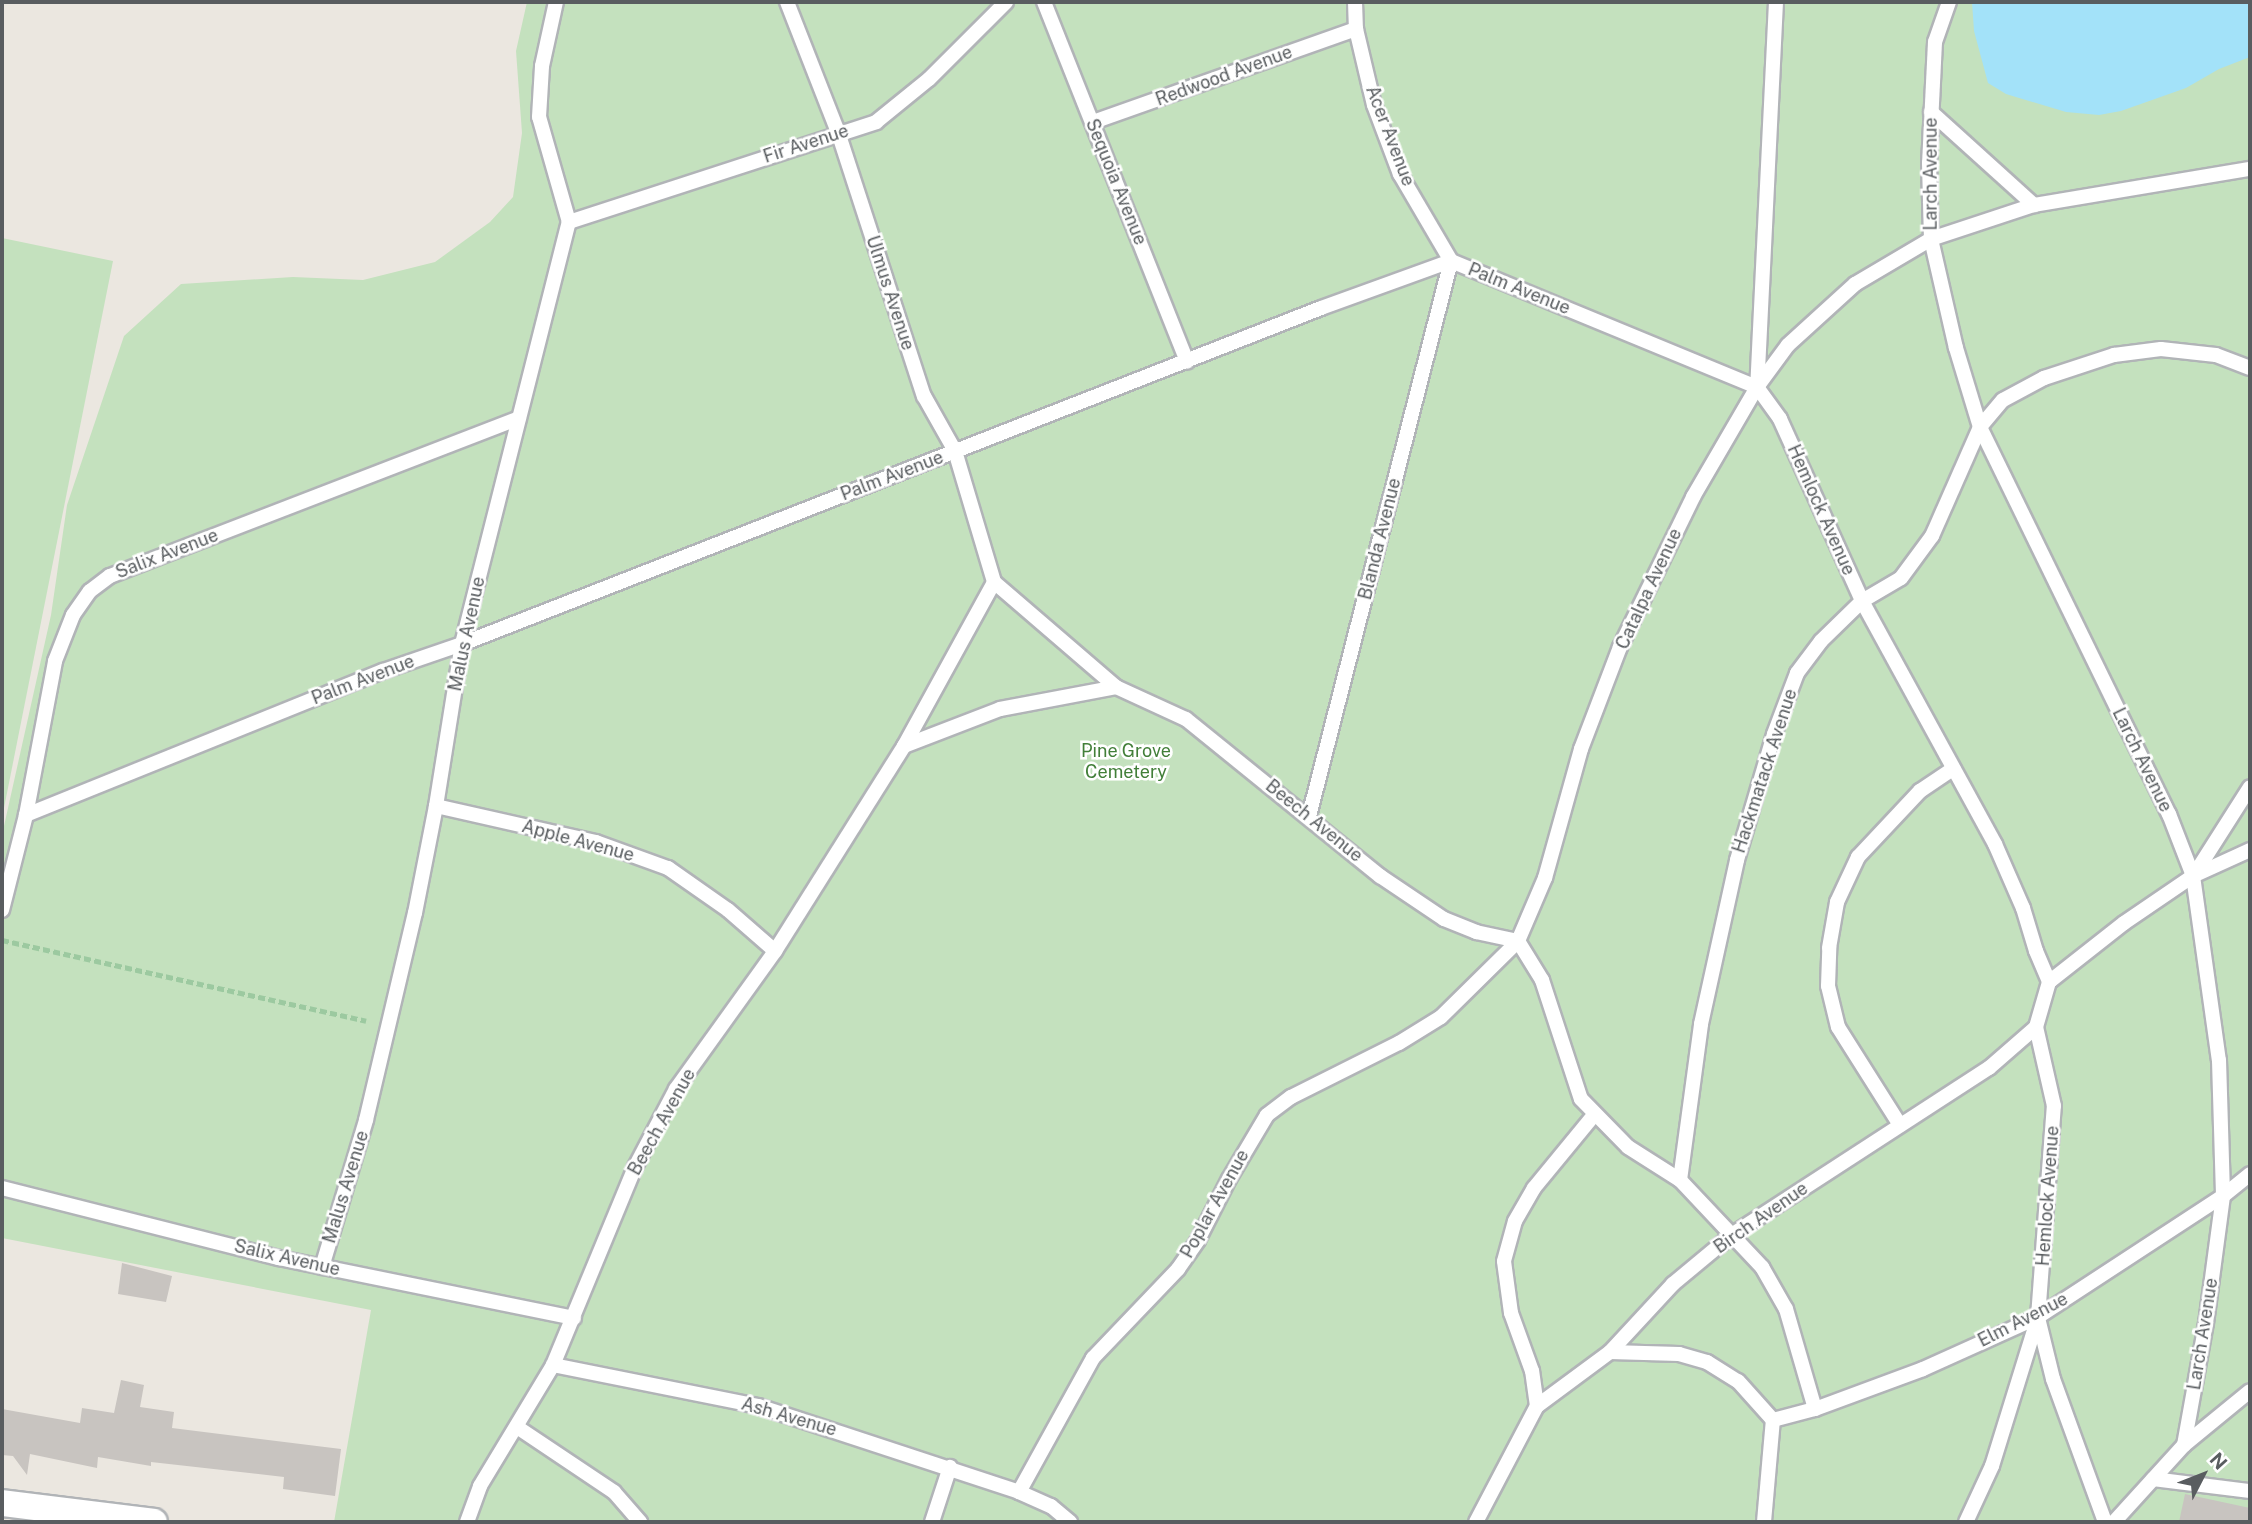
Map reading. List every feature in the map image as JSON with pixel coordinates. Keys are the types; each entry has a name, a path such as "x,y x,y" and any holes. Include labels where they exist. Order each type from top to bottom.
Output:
{"street":[{"path":"2,1503 154,1522"}],"lane":[{"path":"556,2 542,66 539,117 569,222"},
{"name":"Ulmus Avenue","path":"787,2 838,132 924,396 955,451 994,582"},
{"name":"Fir Avenue","path":"569,222 838,132 876,122 905,101 1006,2"},
{"name":"Sequoia Avenue","path":"1044,2 1187,362"},
{"name":"Acer Avenue","path":"1355,2 1356,29 1374,105 1400,174 1451,261"},
{"path":"1757,387 1776,2"},
{"name":"Larch Avenue","path":"1949,2 1935,42 1930,111 1931,239 1956,348 1980,427 2169,814 2193,876 2219,1060 2223,1196 2206,1323 2184,1445"},
{"name":"Redwood Avenue","path":"1093,122 1356,29"},
{"path":"1930,111 2034,205"},
{"name":"Catalpa Avenue","path":"1517,941 1545,878 1581,750 1620,647 1693,497 1757,387 1788,345 1855,285 1931,239 2034,205 2250,169"},
{"name":"Malus Avenue","path":"322,1267 360,1145 436,806 462,644 569,222"},
{"name":"Palm Avenue","path":"26,815 383,671 462,644 1321,308 1451,261 1757,387"},
{"name":"Blanda Avenue","path":"1309,816 1451,261"},
{"name":"Hackmatack Avenue","path":"1680,1180 1701,1024 1737,860 1774,734 1797,673 1821,641 1862,601 1900,578 1932,536 1980,427 2003,400 2044,378 2114,355 2161,349 2216,355 2250,368"},
{"name":"Hemlock Avenue","path":"1757,387 1780,419 1862,601 2012,882 2049,982"},
{"name":"Salix Avenue","path":"2,910 26,815 55,661 74,615 90,591 110,576 519,418"},
{"name":"Beech Avenue","path":"467,1522 480,1486 553,1365 635,1167 676,1089 775,951 904,746 994,582 1116,687 1186,719 1380,876 1444,919 1476,932 1517,941"},
{"path":"904,746 1000,709 1116,687"},
{"path":"1900,1125 1838,1027 1828,986 1829,948 1837,902 1857,857 1920,791 1953,769"},
{"path":"2193,876 2250,788"},
{"name":"Apple Avenue","path":"436,806 596,842 668,868 729,910 775,951"},
{"path":"2036,1027 2049,982 2124,923 2193,876 2250,850"},
{"path":"1517,941 1542,980 1581,1099 1628,1147 1680,1180 1762,1267 1786,1309 1815,1409"},
{"name":"Poplar Avenue","path":"1019,1492 1093,1358 1178,1269 1267,1115 1291,1097 1399,1043 1441,1017 1517,941"},
{"name":"Hemlock Avenue","path":"1966,1522 1992,1466 2038,1317 2054,1106 2036,1027"},
{"name":"Birch Avenue","path":"1476,1522 1537,1406 1610,1352 1673,1284 1732,1234 1989,1068 2036,1027"},
{"path":"1537,1406 1532,1371 1511,1313 1504,1261 1515,1221 1535,1188 1594,1115"},
{"name":"Elm Avenue","path":"1773,1420 1815,1409 1923,1369 2038,1317 2223,1196 2250,1174"},
{"name":"Salix Avenue","path":"2,1188 322,1267 574,1318"},
{"path":"2038,1317 2062,1404 2105,1522"},
{"path":"1610,1352 1679,1354 1707,1362 1738,1381 1773,1420 1765,1522"},
{"name":"Ash Avenue","path":"553,1365 758,1406 950,1467 1019,1492"},
{"path":"2114,1522 2184,1445 2250,1391"},
{"path":"517,1427 614,1492 640,1522"},
{"path":"932,1522 950,1467"},
{"path":"2153,1479 2250,1490"},
{"path":"1019,1492 1051,1506 1070,1522"}],"path":[{"path":"2,940 357,1018 387,1028"}],"green space":[{"name":"Pine Grove Cemetery","path":"527,2 2250,2 2250,1522 334,1522 371,1310 2,1238 2,835 51,615 67,505 124,336 181,284 293,277 363,280 435,262 490,222 513,197 522,133 516,51"},
{"path":"2,238 113,261 2,818"}],"water":[{"path":"1972,2 2250,2 2250,57 2219,69 2186,88 2121,111 2099,115 2066,112 2006,94 1988,83 1974,31"}],"building":[{"path":"122,1263 172,1276 166,1302 118,1294"},
{"path":"121,1380 144,1385 140,1407 174,1412 172,1428 341,1449 335,1496 283,1489 284,1477 151,1462 151,1466 98,1457 97,1468 30,1454 27,1475 13,1456 2,1455 2,1409 80,1423 82,1408 114,1413"},
{"path":"2185,1494 2250,1508 2250,1522 2179,1522"}]}
